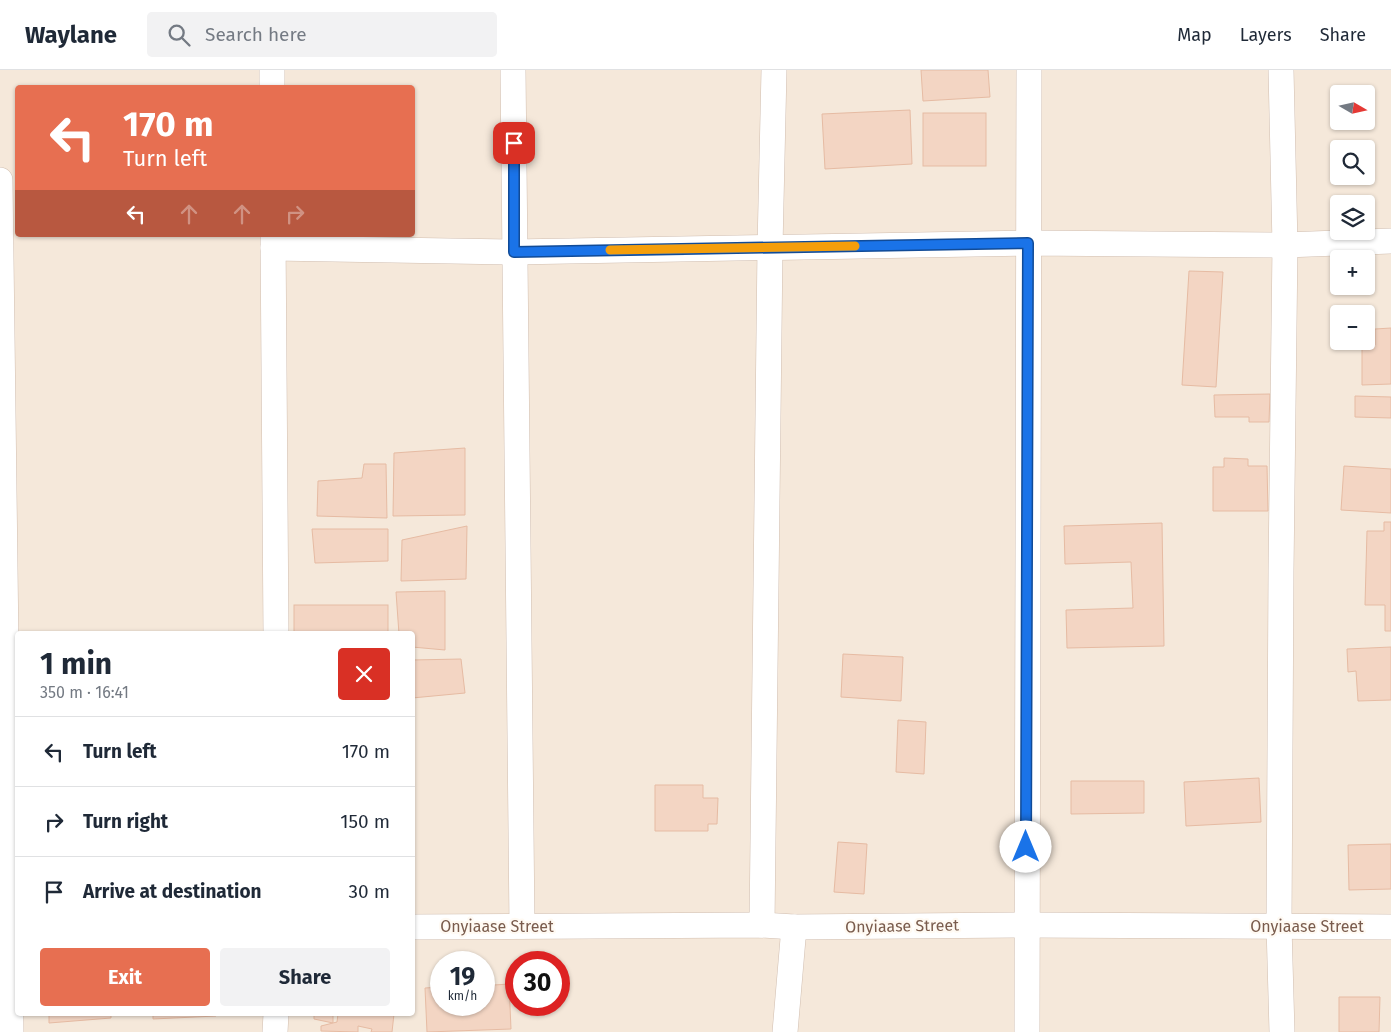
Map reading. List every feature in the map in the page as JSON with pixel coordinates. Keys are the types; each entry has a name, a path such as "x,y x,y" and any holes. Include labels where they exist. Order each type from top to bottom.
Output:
{"street":[{"path":"272,70 272,85"},
{"path":"513,70 522,926"},
{"path":"762,925 770,247 774,70"},
{"path":"1027,1032 1029,70"},
{"path":"1281,70 1285,245 1279,926 1282,1032"},
{"path":"0,180 11,1032"},
{"path":"276,631 273,242 514,252 1028,243 1285,245 1391,241"},
{"name":"Onyiaase Street","path":"415,927 1026,925 1391,927"},
{"path":"785,1032 794,927"},
{"path":"275,1032 276,1016"}],"shaded area":[{"path":"0,70 1391,70 1391,1032 0,1032"}],"building":[{"path":"921,70 988,70 990,97 923,101"},
{"path":"910,110 912,164 825,169 822,114"},
{"path":"923,113 986,113 986,166 923,166"},
{"path":"1189,271 1223,272 1216,387 1182,385"},
{"path":"1391,328 1391,384 1362,385 1362,350 1375,350 1375,329"},
{"path":"1270,394 1269,422 1249,422 1249,417 1215,417 1214,395"},
{"path":"1355,396 1391,397 1391,418 1355,417"},
{"path":"465,448 465,515 393,516 394,453"},
{"path":"1224,458 1248,459 1248,466 1267,466 1268,511 1213,511 1213,467 1224,467"},
{"path":"364,464 386,464 387,518 317,516 318,481 362,478"},
{"path":"1344,466 1391,469 1391,513 1341,510"},
{"path":"1384,522 1391,522 1391,631 1385,631 1385,605 1365,605 1367,531 1384,531"},
{"path":"1162,523 1164,646 1067,648 1066,610 1133,608 1131,562 1065,564 1064,526"},
{"path":"467,526 466,579 401,581 402,540"},
{"path":"312,529 388,529 388,561 315,563"},
{"path":"445,591 445,650 415,647 415,631 399,631 396,592"},
{"path":"294,605 388,605 388,631 294,631"},
{"path":"1391,647 1391,700 1358,701 1356,671 1348,672 1347,649"},
{"path":"843,654 903,657 901,701 841,697"},
{"path":"461,659 465,693 415,698 415,660"},
{"path":"898,720 926,722 924,774 896,772"},
{"path":"1259,778 1261,822 1186,826 1184,782"},
{"path":"1071,781 1144,781 1144,813 1071,814"},
{"path":"655,785 703,785 703,798 718,798 717,824 708,824 708,831 655,831"},
{"path":"838,842 867,844 864,894 834,892"},
{"path":"1391,844 1391,889 1349,890 1348,845"},
{"path":"505,984 505,1016 510,1016 511,1029 427,1032 425,988 430,988 430,1016 495,1016 495,985"},
{"path":"1339,997 1380,997 1379,1032 1339,1032"},
{"path":"49,1016 111,1016 111,1018 49,1023"},
{"path":"153,1016 216,1016 153,1019"},
{"path":"314,1016 333,1016 333,1023 314,1019"},
{"path":"338,1016 394,1016 392,1032 371,1032 372,1029 358,1026 358,1032 321,1031 321,1026 337,1022"}],"slow traffic":[{"path":"610,250 855,246"}],"route":[{"path":"514,143 514,252 1028,243 1026,847"}]}
